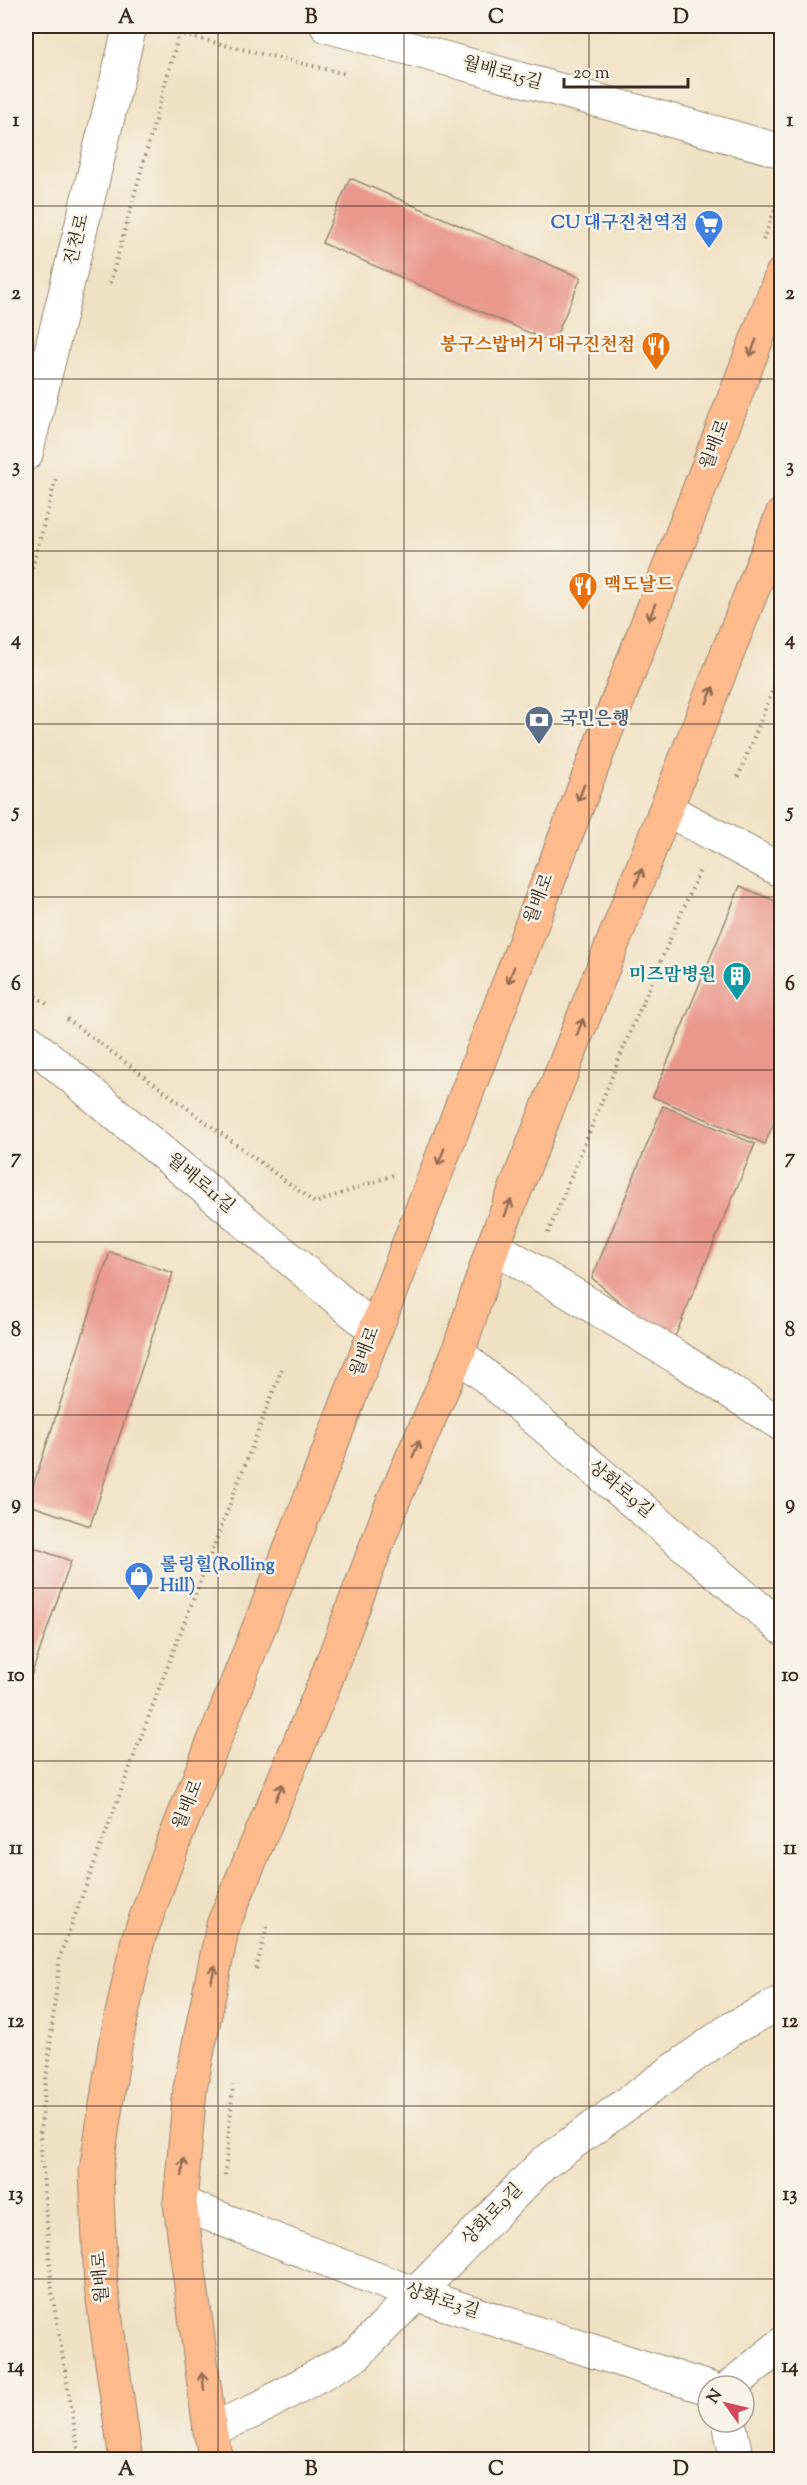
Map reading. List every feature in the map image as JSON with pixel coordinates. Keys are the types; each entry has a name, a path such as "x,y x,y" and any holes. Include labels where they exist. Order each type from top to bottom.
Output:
{"main road":[{"name":"월배로","path":"126,2460 101,2286 96,2171 115,2046 138,1940 782,274"},
{"path":"213,2445 180,2204 190,2089 223,1925 325,1682 394,1499 458,1353 493,1246 782,515"}],"street":[{"name":"진천로","path":"26,454 130,26"},
{"name":"월배로15길","path":"327,26 782,151"},
{"path":"666,809 782,871"},
{"name":"월배로11길","path":"26,1039 375,1330"},
{"path":"493,1246 677,1357 782,1425"},
{"name":"상화로9길","path":"458,1353 782,1628"},
{"name":"상화로9길","path":"213,2445 254,2410 357,2354 543,2164 730,2029 782,2002"},
{"name":"상화로3길","path":"180,2204 415,2294 696,2384"},
{"path":"746,2374 782,2344"},
{"path":"732,2434 737,2460"}],"path":[{"path":"110,284 179,34 352,76"},
{"path":"26,591 57,477"},
{"path":"738,777 782,668"},
{"path":"533,1270 633,1025 702,866"},
{"path":"26,989 54,1010"},
{"path":"64,1017 315,1203 362,1187"},
{"path":"267,2452 268,2460"}],"building":[{"path":"350,178 581,278 553,343 322,243"},
{"name":"미즈맘병원","path":"740,886 782,904 782,1103 765,1144 653,1097"},
{"path":"663,1106 755,1144 671,1346 592,1278"},
{"path":"110,1252 173,1273 90,1526 27,1504"},
{"path":"26,1545 71,1561 26,1690"}],"place":[{"name":"CU 대구진천역점","path":"709,250"},
{"name":"봉구스밥버거 대구진천점","path":"656,372"},
{"name":"맥도날드","path":"583,612"},
{"name":"국민은행","path":"539,746"},
{"name":"미즈맘병원","path":"737,1002"},
{"name":"롤링힐(Rolling Hill)","path":"139,1602"}]}
